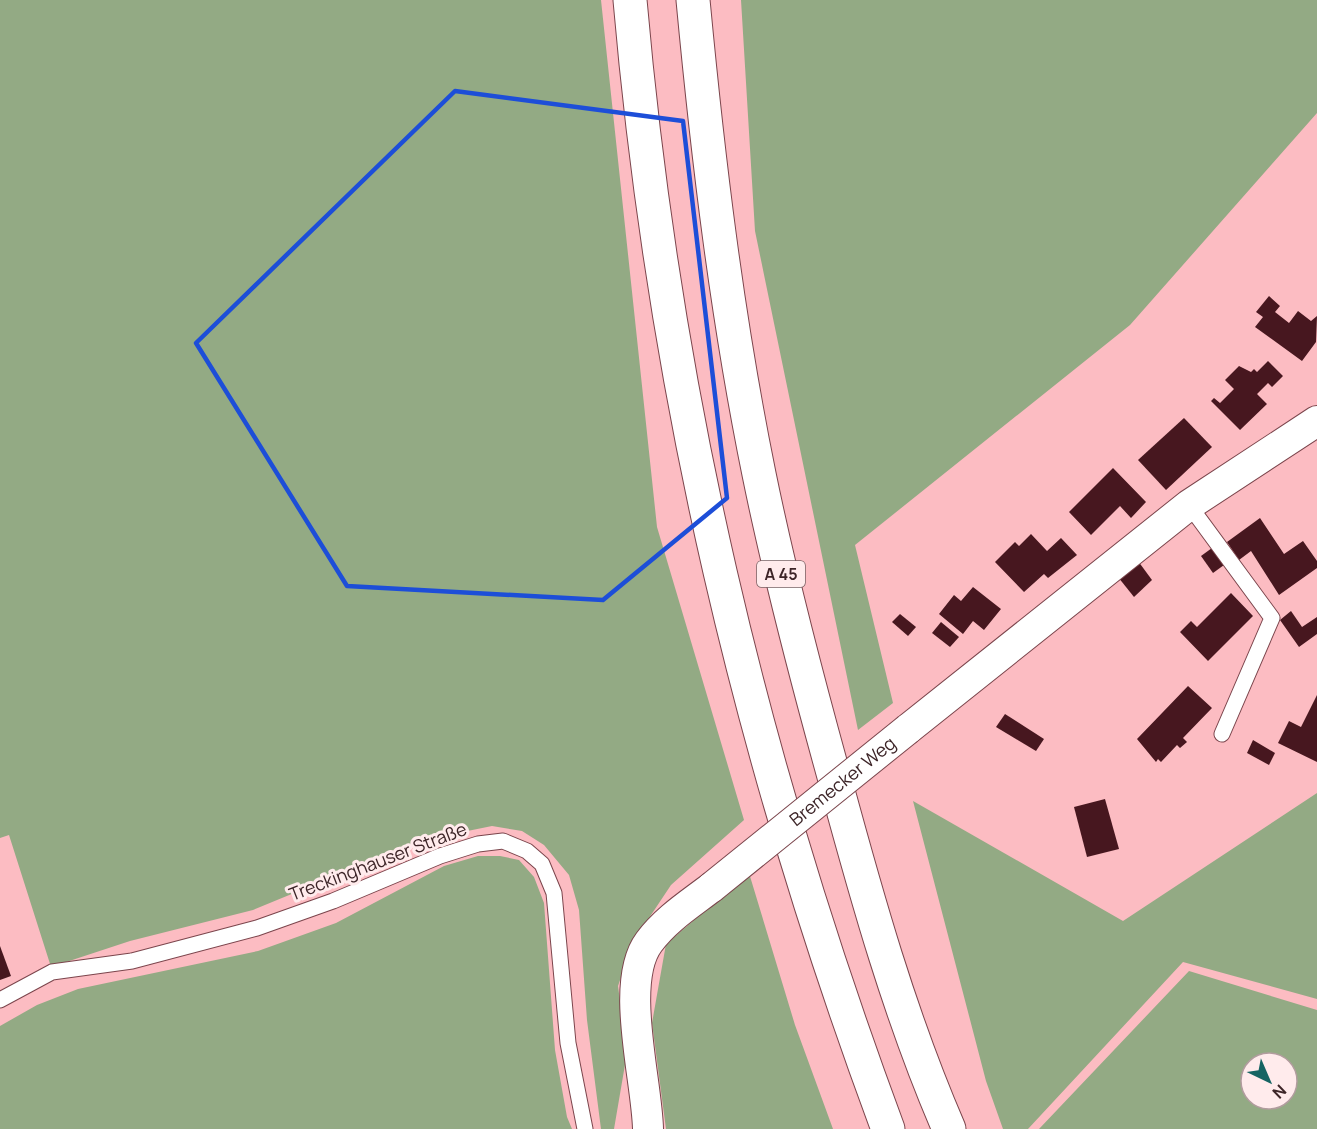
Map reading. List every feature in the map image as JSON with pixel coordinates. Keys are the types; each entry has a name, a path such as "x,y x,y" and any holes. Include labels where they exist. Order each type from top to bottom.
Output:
{"highway":[{"path":"630,0 640,119 665,300 698,479 739,656 788,830 841,1002 888,1129"},
{"name":"A 45","path":"693,0 706,136 729,306 759,474 776,552 797,641 889,970 924,1071 949,1129"}],"street":[{"name":"Bremecker Weg","path":"648,1129 648,1104 636,1022 636,986 641,956 648,942 670,918 712,887 1189,505 1317,421"}],"lane":[{"path":"1189,505 1272,618 1222,734"},
{"name":"Treckinghauser Straße","path":"0,999 52,972 132,961 257,928 333,901 440,856 478,844 503,841 527,851 542,864 554,894 568,1043 585,1129"}],"highlighted area":[{"path":"455,91 683,121 727,498 603,600 347,586 196,343"}],"green space":[{"path":"0,0 601,0 657,527 744,820 671,885 633,942 618,986 627,1053 614,1129 601,1129 587,1020 579,910 569,875 544,845 522,831 492,826 438,837 401,849 253,910 130,941 51,967 9,835 0,838"},
{"path":"741,0 1317,0 1317,113 1130,325 855,545 893,703 858,730 755,231"},
{"path":"1317,793 1317,999 1183,962 1028,1129 1003,1129 986,1081 913,801 1123,921"},
{"path":"478,856 500,856 519,860 534,877 544,903 555,1050 567,1117 572,1129 0,1129 0,1026 37,1005 78,989 258,951 336,923 444,866"},
{"path":"749,873 795,1025 833,1129 666,1129 652,1023 666,944"},
{"path":"1189,971 1317,1010 1317,1129 1039,1129"}],"building":[{"path":"1269,296 1280,306 1275,312 1289,323 1298,311 1311,321 1317,316 1316,342 1302,361 1255,327 1263,317 1256,312"},
{"path":"1268,361 1283,376 1272,387 1268,383 1257,394 1267,404 1240,430 1211,401 1214,398 1220,403 1234,389 1225,380 1239,366 1251,372 1254,369 1257,372"},
{"path":"1184,418 1212,447 1166,490 1138,460"},
{"path":"1113,468 1146,502 1131,518 1120,506 1091,535 1069,512"},
{"path":"1260,518 1284,554 1303,541 1317,561 1317,568 1279,595 1251,551 1239,560 1227,542"},
{"path":"1031,534 1047,551 1061,538 1077,555 1048,578 1044,574 1024,592 995,562 1015,542 1019,546"},
{"path":"1212,548 1224,565 1213,573 1201,556"},
{"path":"1138,561 1152,580 1134,597 1118,577"},
{"path":"973,587 1001,609 984,630 973,621 963,634 939,614 954,595 961,601"},
{"path":"1231,593 1253,616 1208,661 1180,632 1191,621 1197,627"},
{"path":"1291,611 1302,627 1317,617 1317,634 1299,647 1280,620"},
{"path":"900,614 916,627 908,636 892,622"},
{"path":"941,622 959,637 950,647 932,633"},
{"path":"1188,686 1212,708 1183,738 1187,742 1180,748 1177,745 1161,762 1158,759 1156,762 1137,739"},
{"path":"1317,695 1317,762 1278,743 1289,721 1301,727"},
{"path":"1005,714 1044,739 1036,751 996,727"},
{"path":"1253,740 1275,753 1269,765 1247,753"},
{"path":"1105,799 1119,849 1087,857 1074,807"},
{"path":"0,946 11,976 0,980"}]}
